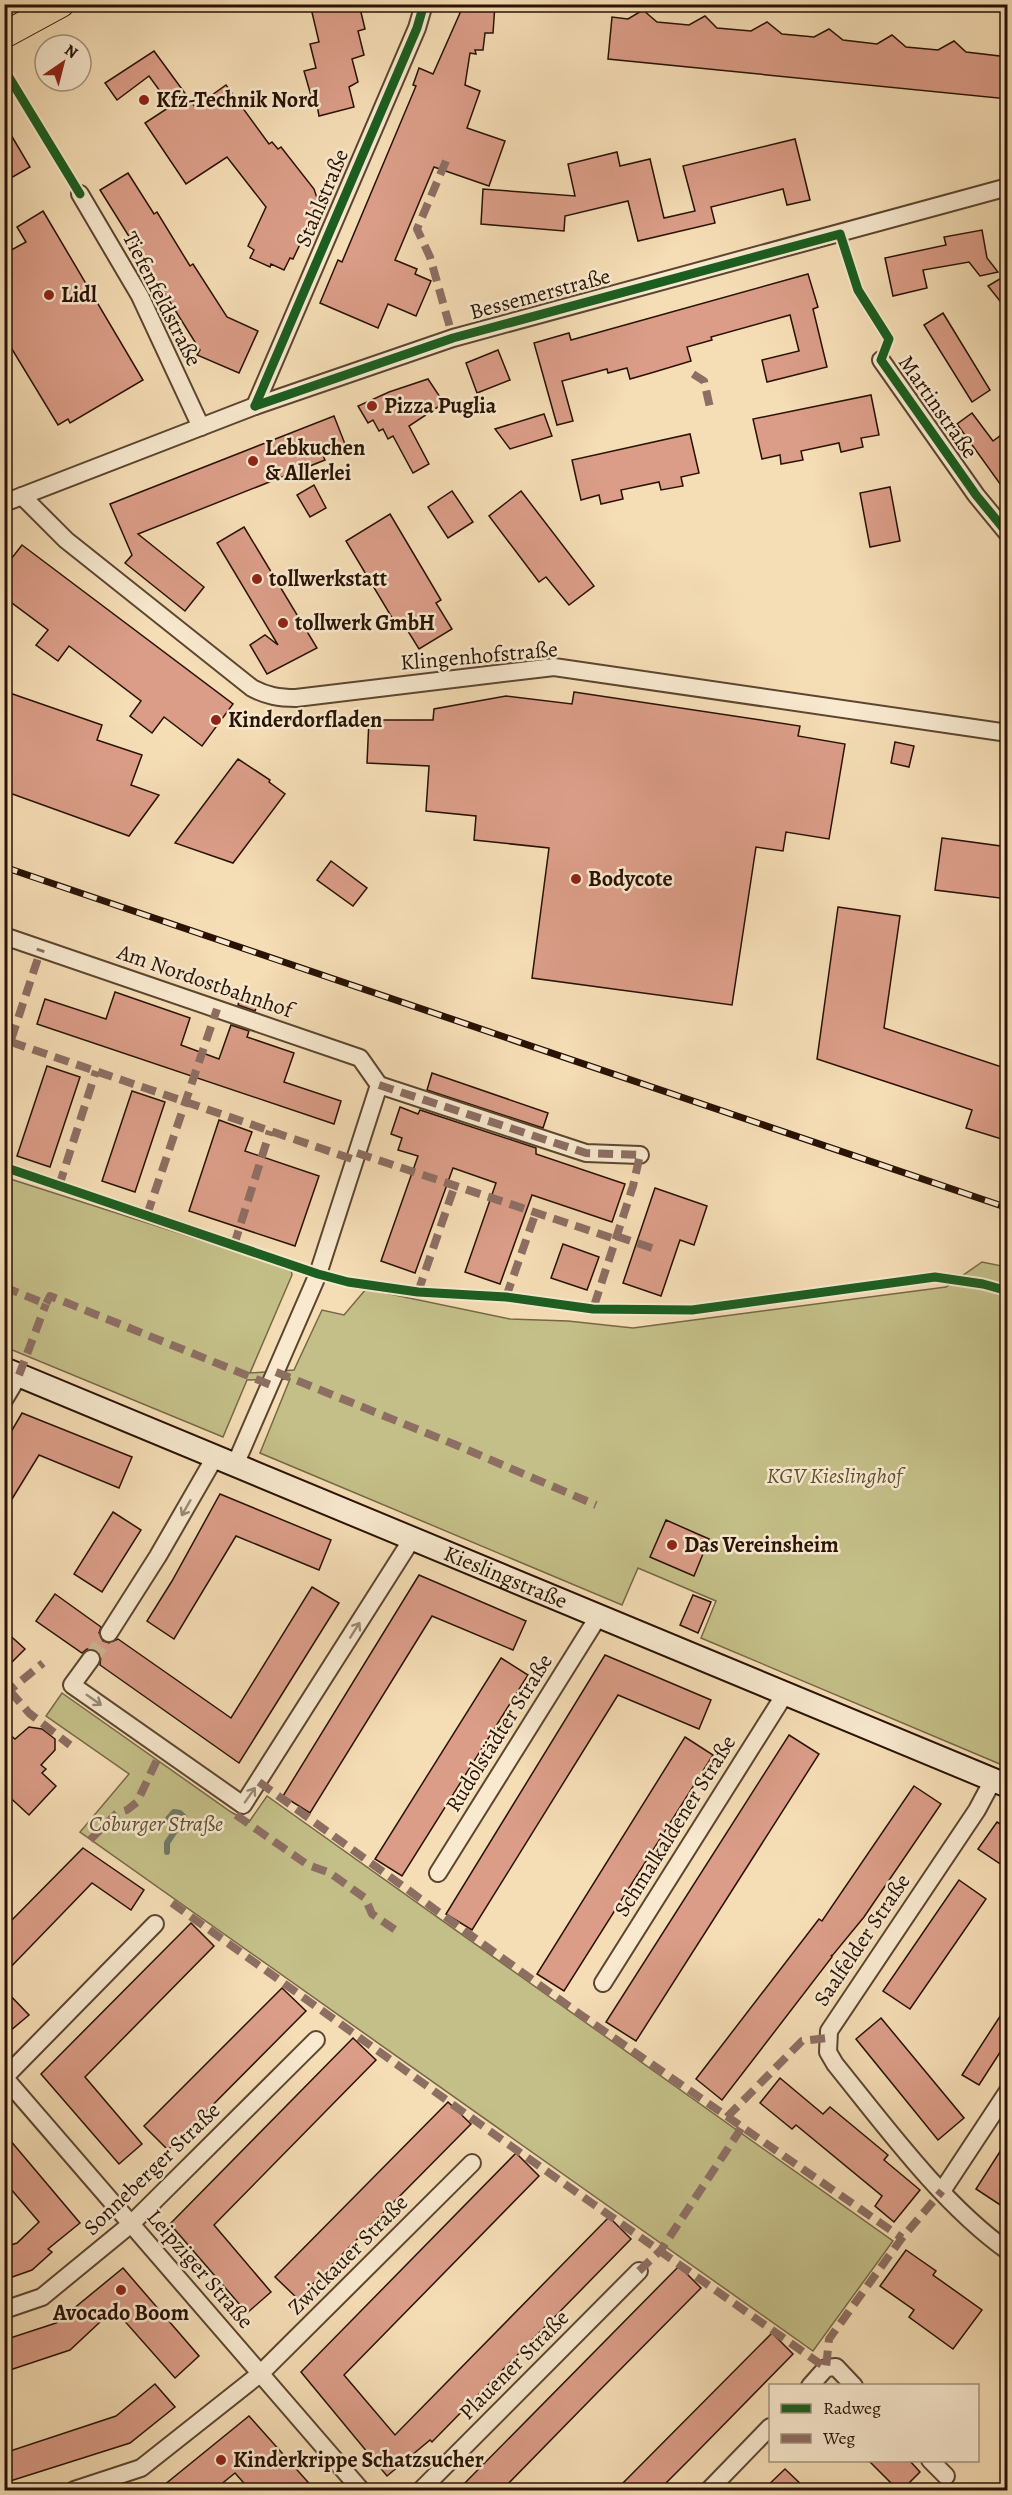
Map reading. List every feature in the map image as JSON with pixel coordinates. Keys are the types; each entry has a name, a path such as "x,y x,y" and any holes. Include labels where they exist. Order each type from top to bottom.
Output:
{"main road":[{"path":"4,35 61,4"}],"street":[{"name":"Stahlstraße","path":"255,406 417,28 424,4"},
{"name":"Bessemerstraße","path":"4,503 255,406 453,338 1008,187"},
{"name":"Tiefenfeldstraße","path":"80,194 140,296 201,427"},
{"name":"Martinstraße","path":"881,360 976,495 1008,534"},
{"name":"Klingenhofstraße","path":"22,496 66,540 252,688 280,698 554,668 1008,733"},
{"name":"Am Nordostbahnhof","path":"4,936 360,1058 379,1085"},
{"path":"110,1633 158,1556 225,1461 318,1274 379,1085 586,1153 640,1155"},
{"path":"4,1400 12,1372"},
{"name":"Kieslingstraße","path":"12,1372 1000,1783"},
{"path":"91,1659 72,1685 243,1806 412,1539"},
{"name":"Rudolstädter Straße","path":"438,1873 598,1617"},
{"name":"Schmalkaldener Straße","path":"603,1983 785,1694"},
{"name":"Saalfelder Straße","path":"1000,1783 977,1810 850,1997 828,2031 827,2038 828,2052 835,2064 914,2160 991,2239 1008,2251"},
{"path":"5,2078 155,1924"},
{"name":"Sonneberger Straße","path":"4,2310 42,2297 131,2224 316,2040"},
{"name":"Leipziger Straße","path":"5,2078 361,2490"},
{"path":"942,2191 1008,2091"},
{"name":"Zwickauer Straße","path":"74,2490 141,2468 261,2373 472,2163"},
{"name":"Plauener Straße","path":"421,2490 639,2271"},
{"path":"811,2384 826,2368 836,2367 853,2384"},
{"path":"709,2490 769,2429"},
{"path":"932,2462 946,2476"}],"green space":[{"name":"KGV Kieslinghof","path":"4,1177 291,1269 292,1275 250,1373 294,1370 322,1310 344,1315 366,1289 510,1319 568,1321 633,1328 946,1287 982,1262 1007,1267 1007,1767 701,1638 716,1601 638,1568 622,1605 260,1453 290,1379 247,1380 223,1437 5,1347"},
{"name":"Coburger Straße","path":"62,1693 231,1812 249,1822 267,1796 893,2241 813,2351 80,1832 129,1774 46,1716"}],"building":[{"path":"310,4 359,4 365,29 358,31 364,55 352,59 358,82 349,87 354,107 319,116 304,71 316,68 310,44 319,42"},
{"path":"464,4 495,4 493,33 485,33 483,50 475,50 476,54 470,53 465,85 480,91 467,128 505,141 489,186 434,167 395,260 417,269 415,274 431,281 416,316 388,304 378,328 320,303 338,260 342,262 416,86 413,85 419,68 433,74"},
{"path":"643,10 657,22 689,25 705,16 717,28 751,31 767,22 782,34 814,37 829,29 843,40 877,44 892,35 906,47 938,50 954,41 966,52 1008,57 1008,99 608,59 612,17 628,19"},
{"path":"154,51 195,107 226,85 269,144 272,142 278,149 281,147 314,189 318,201 317,212 305,239 303,238 293,259 290,258 284,270 271,264 270,267 250,258 254,250 248,246 266,207 227,157 186,184 145,123 171,106 149,76 117,100 105,83"},
{"path":"4,123 30,167 4,182"},
{"path":"795,139 810,200 787,205 783,189 711,207 715,223 638,241 628,201 565,216 564,231 481,224 483,189 575,196 568,164 617,152 620,166 650,159 664,218 695,211 683,166"},
{"path":"128,173 154,214 157,212 190,266 193,264 227,317 258,331 239,373 197,355 200,350 100,190"},
{"name":"Lidl","path":"43,211 143,380 70,423 68,419 58,425 4,336 4,254 26,242 17,227"},
{"path":"982,230 987,258 998,272 980,276 969,262 923,270 927,288 893,296 885,258 946,245 944,237"},
{"path":"808,274 818,307 813,309 827,367 767,382 762,360 799,351 790,315 711,337 712,340 687,347 691,361 651,373 630,379 627,368 608,373 607,369 562,381 573,421 557,425 534,343 569,333 571,340"},
{"path":"1008,274 1008,311 988,286"},
{"path":"943,313 990,390 972,402 924,325"},
{"path":"498,350 510,380 477,393 466,363"},
{"path":"428,379 444,403 409,426 429,464 413,473 393,436 388,439 383,429 379,431 373,420 368,423 358,406 389,392"},
{"path":"871,395 879,435 861,438 863,447 841,452 839,443 801,451 803,460 781,464 780,455 762,459 753,419"},
{"path":"972,413 993,441 1008,430 1008,495 957,424"},
{"path":"544,414 552,436 510,449 495,429"},
{"path":"334,416 345,444 322,453 325,460 138,534 204,587 185,611 125,563 132,555 110,504"},
{"path":"690,434 699,473 681,477 683,486 661,490 659,482 621,490 623,499 601,504 599,495 581,500 572,460"},
{"path":"314,485 326,508 310,517 297,495"},
{"path":"890,487 900,541 870,547 860,493"},
{"path":"452,491 473,522 448,538 428,507"},
{"path":"521,491 594,586 569,605 546,577 539,582 489,516"},
{"path":"390,514 441,600 436,603 452,629 419,649 403,623 397,626 346,541"},
{"path":"244,527 317,648 267,674 250,645 265,635 278,645 217,543"},
{"path":"22,545 233,704 202,746 164,717 152,733 130,716 141,701 69,646 58,661 36,645 48,630 4,597 4,568"},
{"path":"4,691 102,725 97,740 142,755 131,785 159,795 129,836 4,791"},
{"path":"574,692 800,726 798,736 845,744 829,839 786,832 783,851 756,847 732,1005 532,978 549,848 474,840 476,816 426,811 429,766 367,763 369,720 433,720 434,709 506,696 572,704"},
{"path":"895,742 914,746 909,767 891,763"},
{"path":"238,759 270,780 269,782 285,794 233,863 175,843"},
{"path":"942,838 1008,847 1008,899 935,890"},
{"path":"331,861 367,888 353,906 317,880"},
{"path":"838,907 900,916 884,1028 1008,1069 1008,1141 966,1128 972,1110 817,1059"},
{"path":"115,992 190,1018 181,1045 219,1059 231,1025 249,1031 247,1037 294,1053 284,1082 341,1101 334,1124 37,1024 45,999 106,1019"},
{"path":"241,994 259,1000 255,1011 238,1005"},
{"path":"47,1066 80,1077 50,1167 17,1156"},
{"path":"432,1073 548,1113 543,1128 427,1090"},
{"path":"132,1091 165,1102 135,1192 102,1181"},
{"path":"400,1107 418,1114 420,1110 536,1148 536,1154 625,1184 612,1222 532,1195 500,1284 465,1272 496,1183 453,1168 415,1273 381,1261 418,1156 398,1150 402,1138 391,1134"},
{"path":"219,1120 252,1132 245,1151 319,1176 295,1246 189,1211"},
{"path":"655,1188 707,1206 694,1245 680,1240 661,1296 623,1283"},
{"path":"563,1244 599,1257 587,1290 551,1278"},
{"path":"22,1413 132,1457 119,1488 39,1455 4,1512 4,1444"},
{"path":"220,1494 331,1540 319,1570 236,1536 174,1639 147,1621"},
{"path":"113,1512 141,1530 102,1592 74,1574"},
{"path":"666,1520 709,1539 694,1576 650,1557"},
{"path":"419,1575 526,1621 513,1650 432,1616 310,1813 283,1796"},
{"path":"312,1587 339,1603 239,1763 100,1665 101,1655 97,1650 87,1649 82,1653 36,1621 55,1594 101,1627 99,1633 103,1641 109,1643 118,1639 231,1718"},
{"path":"693,1595 711,1602 698,1633 680,1625"},
{"path":"4,1630 25,1649 4,1670"},
{"path":"605,1655 711,1700 699,1729 618,1695 472,1930 446,1914"},
{"path":"501,1658 528,1675 402,1876 375,1859"},
{"path":"29,1727 42,1729 55,1739 55,1750 41,1765 46,1769 42,1773 56,1786 29,1815 4,1792 4,1730 15,1739"},
{"path":"789,1735 819,1754 636,2041 606,2022"},
{"path":"685,1737 713,1755 564,1991 537,1974"},
{"path":"914,1786 941,1804 864,1917 831,1955 832,1957 722,2100 696,2079 819,1919 822,1921"},
{"path":"997,1822 1008,1829 1008,1869 978,1849"},
{"path":"83,1848 144,1890 131,1910 92,1883 4,1974 4,1928"},
{"path":"959,1880 986,1899 910,2009 883,1991"},
{"path":"191,1923 214,1946 85,2077 142,2144 119,2164 41,2074"},
{"path":"282,1988 306,2011 168,2150 144,2126"},
{"path":"4,1989 29,2015 4,2036"},
{"path":"1008,2004 1008,2040 979,2085 962,2075"},
{"path":"881,2018 964,2118 938,2140 856,2039"},
{"path":"353,2038 376,2060 214,2225 271,2292 247,2313 170,2224"},
{"path":"780,2078 823,2114 830,2107 888,2155 884,2160 920,2190 894,2222 875,2206 882,2196 796,2125 792,2129 760,2103"},
{"path":"448,2102 471,2124 298,2299 275,2277"},
{"path":"4,2133 80,2223 48,2249 52,2252 32,2270 4,2280 4,2247 17,2243 39,2222 4,2181"},
{"path":"1008,2139 1008,2210 976,2189"},
{"path":"516,2153 539,2176 344,2375 395,2435 609,2217 631,2239 432,2442 430,2440 387,2476 301,2372"},
{"path":"906,2250 936,2271 933,2275 982,2310 953,2349 909,2317 914,2310 880,2286"},
{"path":"679,2266 701,2288 502,2490 458,2490"},
{"path":"123,2268 199,2356 175,2378 114,2309 70,2350 4,2372 4,2340 56,2323"},
{"path":"772,2333 793,2354 691,2458 659,2490 616,2490"},
{"path":"155,2384 175,2407 130,2443 4,2483 4,2453 116,2416"},
{"path":"249,2416 315,2490 250,2490 235,2473 214,2490 158,2490"},
{"path":"870,2462 911,2462 920,2472 902,2490 898,2490"},
{"path":"785,2469 807,2490 763,2490"}],"waterway":[{"path":"167,1852 167,1843 184,1817 174,1812 168,1819"}],"tunnel":[{"path":"91,1659 109,1633"}],"railway":[{"path":"4,867 1008,1208"}],"marked path":[{"path":"446,161 417,229 430,257 453,338"},
{"path":"693,374 704,381 711,412"},
{"path":"4,1061 41,949"},
{"path":"147,1215 217,1009"},
{"path":"11,1042 355,1160"},
{"path":"59,1186 96,1071"},
{"path":"379,1085 586,1153 640,1155 633,1186 593,1309"},
{"path":"234,1245 270,1131"},
{"path":"357,1153 615,1239"},
{"path":"418,1292 455,1185"},
{"path":"506,1297 536,1212"},
{"path":"616,1236 655,1249"},
{"path":"4,1287 46,1304 50,1296 271,1385"},
{"path":"19,1375 46,1304"},
{"path":"276,1372 596,1505"},
{"path":"4,1695 43,1663"},
{"path":"10,1691 29,1713 70,1745"},
{"path":"90,1840 117,1813 127,1810 137,1802 157,1760"},
{"path":"259,1782 581,2015 902,2238"},
{"path":"236,1815 308,1865 330,1873 365,1898 372,1914 397,1931"},
{"path":"172,1903 826,2368 829,2339 902,2238 942,2191"},
{"path":"727,2117 802,2041 827,2038"},
{"path":"639,2271 661,2250 742,2127"}],"cycle path":[{"path":"255,406 417,28 424,4"},
{"path":"4,69 80,194"},
{"path":"255,406 453,338 840,234 858,290 889,339 881,360 976,495 1008,534"},
{"path":"4,1167 318,1274 348,1282 418,1292 506,1297 593,1309 692,1310 935,1277 983,1284 1008,1291"}],"place":[{"name":"Kfz-Technik Nord","path":"144,100"},
{"name":"Lidl","path":"49,295"},
{"name":"Pizza Puglia","path":"372,406"},
{"name":"Lebkuchen & Allerlei","path":"253,461"},
{"name":"tollwerkstatt","path":"257,579"},
{"name":"tollwerk GmbH","path":"283,623"},
{"name":"Kinderdorfladen","path":"216,720"},
{"name":"Bodycote","path":"576,879"},
{"name":"Das Vereinsheim","path":"672,1545"},
{"name":"Avocado Boom","path":"121,2290"},
{"name":"Kinderkrippe Schatzsucher","path":"221,2460"}]}
